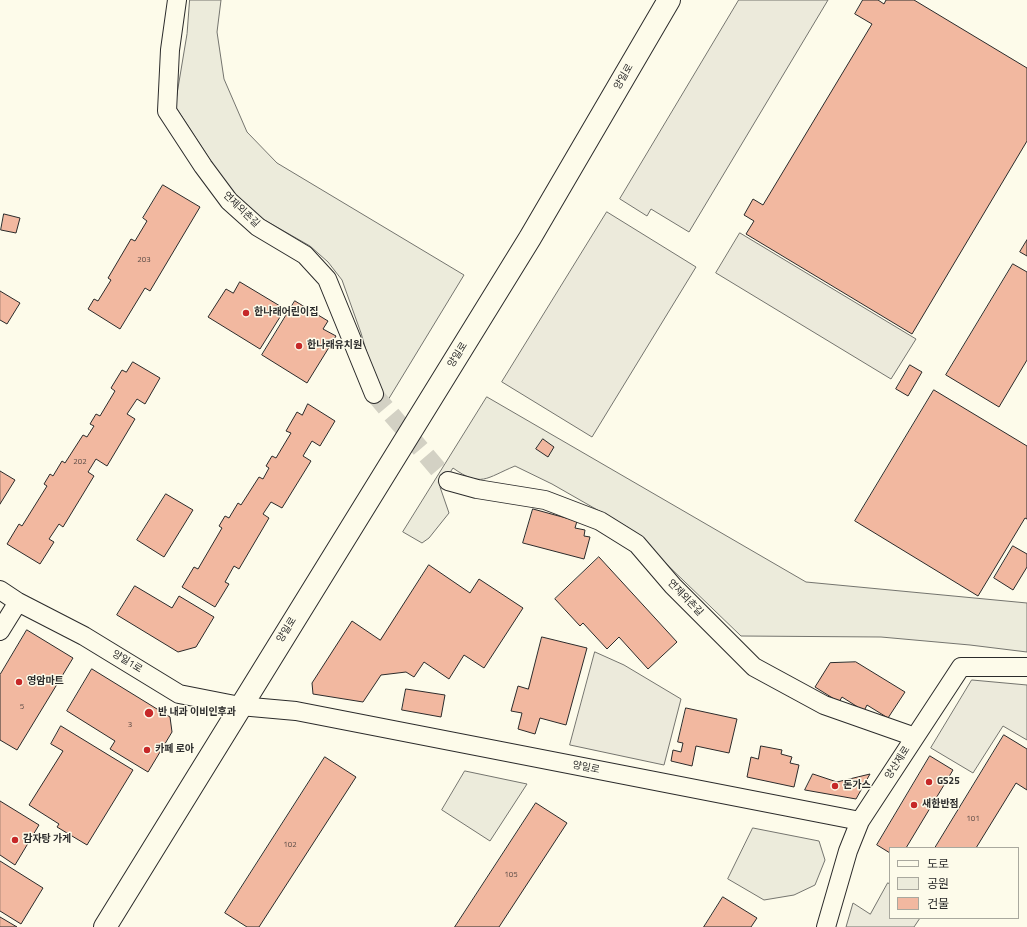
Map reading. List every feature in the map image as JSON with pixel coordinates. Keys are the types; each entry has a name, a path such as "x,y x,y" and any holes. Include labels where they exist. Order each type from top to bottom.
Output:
{"main road":[{"name":"양일로","path":"105,927 530,238 669,0"}],"street":[{"name":"연제외촌길","path":"177,0 170,50 167,111 203,166 229,201 258,227 305,255 327,279 374,394"},
{"name":"연제외촌길","path":"448,481 477,489 545,500 600,521 637,544 673,586 754,667 824,705 915,737"},
{"name":"양일1로","path":"0,590 18,602 84,636 179,694 240,706"},
{"path":"0,631 18,602"},
{"name":"양산제로","path":"826,927 848,851 860,822 961,667 1027,667"},
{"name":"양일로","path":"240,706 296,711 860,822"}],"green space":[{"path":"190,0 221,0 217,32 224,79 247,132 277,163 464,275 388,400 376,384 361,333 342,280 328,262 310,246 247,210 218,172 175,106 187,34"},
{"path":"487,397 806,582 1027,603 1027,652 881,637 741,636 629,528 552,484 515,466 484,479 470,478 453,468 440,487 449,513 429,538 422,543 403,532"},
{"path":"465,771 527,784 490,841 442,810"},
{"path":"753,828 819,841 825,860 815,885 794,895 764,900 728,879"}],"shaded area":[{"path":"739,0 828,0 689,232 651,209 647,216 620,199"},
{"path":"607,212 696,267 592,437 502,382"},
{"path":"740,233 916,339 891,379 716,273"},
{"path":"595,652 624,665 681,699 664,765 570,745"},
{"path":"972,680 1027,685 1027,740 1003,726 973,773 931,748"},
{"path":"888,883 889,919 919,919 914,927 846,927 853,903 870,914"}],"building":[{"path":"863,0 878,0 884,4 886,0 914,0 1027,68 1027,141 912,334 746,234 754,221 744,215 753,199 763,205 872,24 855,14"},
{"path":"163,185 200,207 150,291 145,288 120,329 88,309 94,299 98,301 111,280 108,278 131,239 135,241 147,221 143,218"},
{"path":"4,214 20,218 16,233 1,230"},
{"path":"1027,240 1027,256 1020,252"},
{"path":"1013,264 1027,272 1027,360 999,407 946,375"},
{"name":"한나래어린이집","path":"240,282 285,309 260,349 208,317 226,289 233,293"},
{"path":"0,291 20,303 7,324 0,320"},
{"name":"한나래유치원","path":"295,301 328,321 323,329 336,336 307,383 262,355"},
{"path":"133,362 160,378 145,404 137,399 127,414 135,419 107,466 96,459 88,472 94,476 63,527 59,524 49,539 54,542 40,564 7,544 19,524 22,526 47,486 44,484 50,474 53,476 62,461 65,463 83,435 87,437 94,426 90,424 96,414 100,416 115,391 111,388 122,370 126,372"},
{"path":"910,365 922,372 908,396 896,389"},
{"path":"934,390 1027,446 1027,519 1025,518 978,596 855,521"},
{"path":"308,404 335,421 320,446 312,441 303,456 311,461 282,508 271,502 263,514 269,518 239,569 234,566 225,582 229,584 215,607 182,587 194,567 198,569 222,528 219,526 225,516 229,518 238,503 241,505 259,477 263,479 269,468 266,466 272,456 276,458 291,433 286,431 297,412 302,415"},
{"path":"543,439 554,447 548,457 536,449"},
{"path":"0,471 15,480 0,504"},
{"path":"166,494 193,510 164,557 137,540"},
{"path":"533,509 577,521 575,528 585,530 584,536 590,537 584,559 523,543"},
{"path":"1013,546 1027,554 1027,567 1013,590 994,578"},
{"path":"599,557 677,642 648,669 619,637 607,649 583,623 580,626 555,599"},
{"path":"429,565 470,593 479,579 523,608 484,668 464,655 449,679 424,662 414,677 406,672 381,675 363,702 313,694 312,683 352,621 380,640"},
{"path":"135,586 172,608 179,596 214,617 196,647 178,652 117,615"},
{"path":"27,630 73,658 17,750 0,740 0,675"},
{"path":"542,637 587,648 566,725 540,718 535,734 518,729 522,713 511,711 518,686 528,689"},
{"path":"856,662 905,692 888,718 867,705 864,711 842,697 839,702 815,687 830,663"},
{"path":"92,669 170,717 172,732 148,772 110,749 115,741 67,711"},
{"path":"406,689 445,695 441,717 402,710"},
{"path":"686,708 737,719 729,753 696,746 692,766 671,761 673,750 681,752 683,743 678,742"},
{"path":"61,726 133,770 87,845 57,827 59,824 29,805 63,751 51,744"},
{"path":"1004,735 1027,749 1027,790 1016,783 977,847 936,847"},
{"path":"761,746 782,750 781,754 792,757 790,763 799,765 794,787 747,777 751,757 758,759"},
{"path":"930,756 953,770 907,847 889,847 889,852 877,845"},
{"path":"325,757 356,777 259,927 247,927 225,913"},
{"path":"813,774 837,782 870,774 856,799 805,790"},
{"name":"감자탕 가게","path":"0,801 39,825 15,865 0,855"},
{"path":"536,803 567,823 499,927 455,927"},
{"path":"0,861 43,888 21,924 0,911"},
{"path":"723,897 757,918 751,927 704,927"},
{"path":"0,917 17,927 0,927"}],"tunnel":[{"path":"374,394 448,481"}],"place":[{"name":"한나래어린이집","path":"246,313"},
{"name":"한나래유치원","path":"299,346"},
{"name":"영암마트","path":"19,682"},
{"name":"반 내과 이비인후과","path":"149,713"},
{"name":"카페 로아","path":"147,750"},
{"name":"GS25","path":"929,782"},
{"name":"돈가스","path":"835,786"},
{"name":"새한반점","path":"914,805"},
{"name":"감자탕 가게","path":"15,840"}]}
